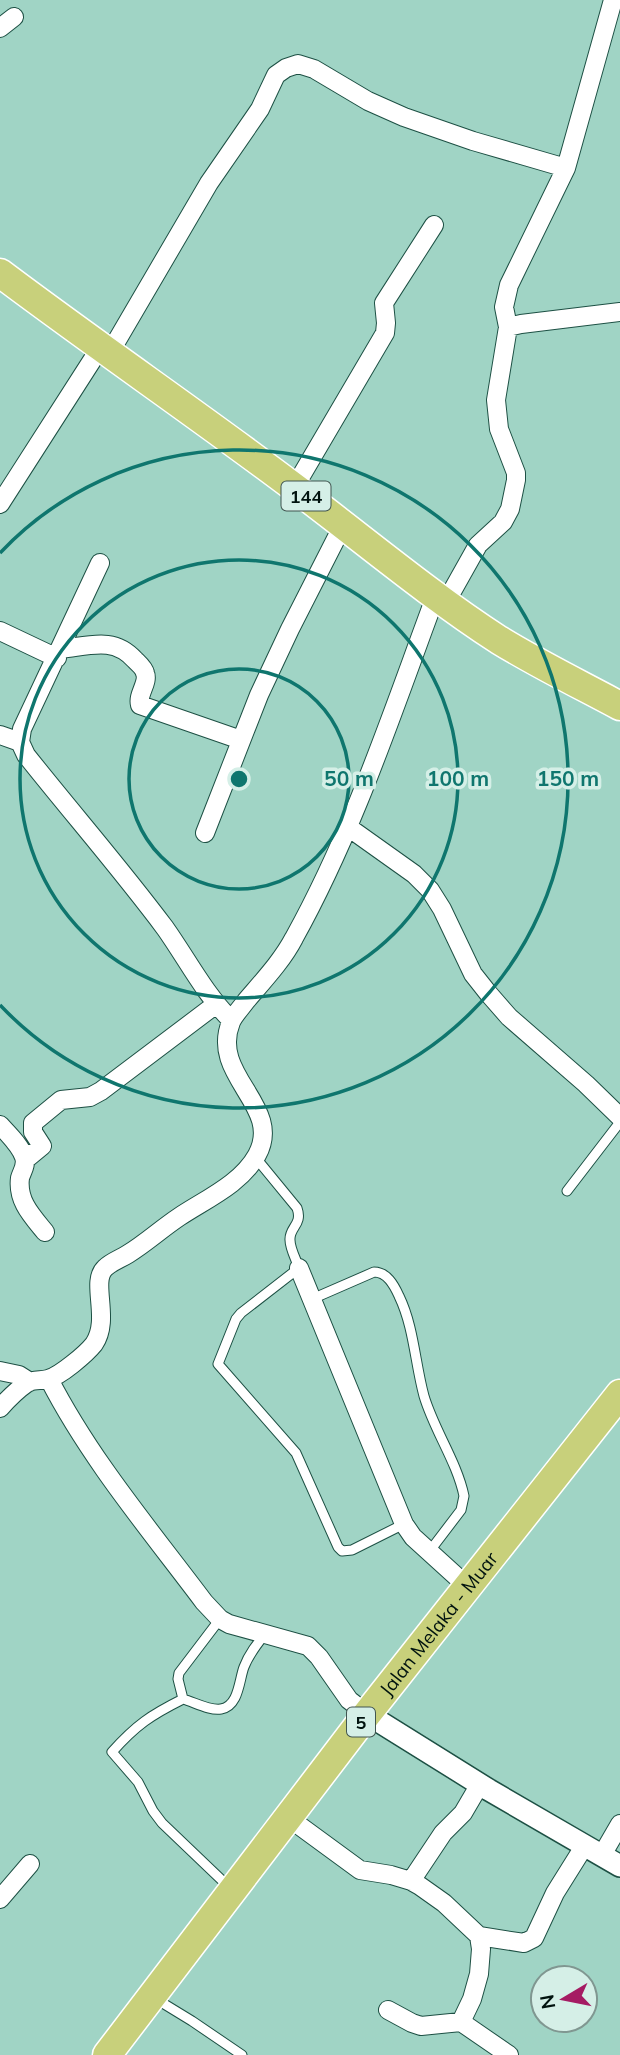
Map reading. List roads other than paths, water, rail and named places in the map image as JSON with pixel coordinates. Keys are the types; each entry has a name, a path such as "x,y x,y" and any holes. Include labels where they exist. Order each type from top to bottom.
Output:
{"main road":[{"name":"144","path":"0,273 441,598 520,652 620,706"},
{"name":"Jalan Melaka - Muar","path":"107,2055 367,1714 620,1394"}],"street":[{"path":"0,1408 10,1396 30,1382 49,1379 94,1343 101,1329 98,1280 107,1266 239,1178 256,1158 264,1137 264,1127 260,1115 231,1065 227,1042 231,1020 294,939 348,827 441,598 478,545 503,522 510,509 516,472 499,429 496,400 508,327 504,307 509,285 566,168 613,0"},
{"path":"0,504 104,351 209,183 260,109 276,75 286,68 298,64 314,69 358,95 404,117 473,141 566,168"},
{"path":"294,488 385,333 384,303 434,225"},
{"path":"508,327 620,312"},
{"path":"205,833 241,740 285,640 343,525"},
{"path":"100,564 22,729 20,742 26,755 166,930 215,1004 231,1020"},
{"path":"0,631 59,654 103,644 118,646 127,651 145,673 139,705 241,740"},
{"path":"0,735 20,742"},
{"path":"348,827 414,874 430,890 442,909 472,974 509,1017 586,1084 620,1119"},
{"path":"25,1160 42,1146 33,1132 33,1123 61,1100 90,1097 101,1091 215,1004"},
{"path":"0,1125 23,1154 25,1160 19,1188 23,1204 45,1233"},
{"path":"299,1268 404,1524 413,1537 468,1587"},
{"path":"0,1371 19,1375 30,1382"},
{"path":"49,1379 68,1416 87,1443 204,1602 220,1619 229,1624 308,1646 319,1657 349,1700 367,1714 602,1855"},
{"path":"411,1881 443,1833 463,1812 480,1784"},
{"path":"289,1818 360,1870 411,1881 444,1903 480,1936 524,1943 534,1938 555,1893 602,1855 620,1824"},
{"path":"0,1899 30,1864"},
{"path":"461,2022 472,1999 479,1974 480,1936"},
{"path":"388,2010 421,2026 461,2022 509,2055"}],"lane":[{"path":"567,1191 620,1119"},
{"path":"256,1158 297,1208 299,1216 290,1234 290,1241 299,1268 240,1313 218,1364 302,1462 342,1552 352,1550 404,1524"},
{"path":"312,1299 373,1272 387,1276 399,1295 409,1323 425,1397 464,1496 461,1510 429,1552"},
{"path":"183,1699 179,1673 220,1619"},
{"path":"233,1891 162,1823 138,1783 112,1752 131,1731 152,1715 183,1699 218,1709 227,1706 237,1692 251,1652 265,1634"},
{"path":"151,1996 242,2055"}]}
